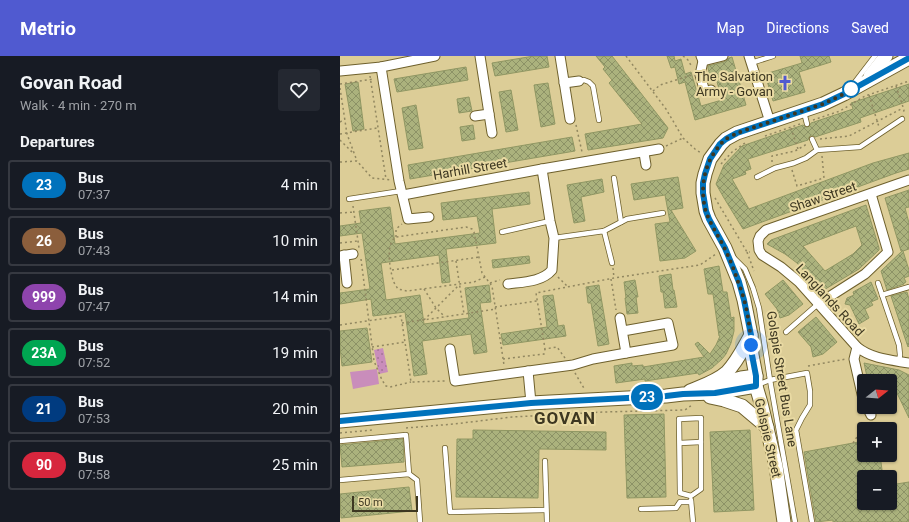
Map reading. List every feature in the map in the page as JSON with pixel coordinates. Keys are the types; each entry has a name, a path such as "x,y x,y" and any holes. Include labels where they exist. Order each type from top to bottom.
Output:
{"street":[{"path":"340,71 381,66 432,56"},
{"path":"480,56 492,133"},
{"path":"560,56 570,119"},
{"path":"712,90 705,92 698,75 702,58 723,56"},
{"path":"865,82 886,56"},
{"name":"Golspie Street","path":"784,522 776,466 756,381 751,335 744,300 739,282 725,248 706,211 703,193 705,174 710,159 720,144 726,139 737,133 823,104 848,92 909,58"},
{"path":"750,60 770,122"},
{"path":"381,66 402,193 408,219 429,217"},
{"path":"564,83 579,81"},
{"path":"475,116 489,114"},
{"name":"Harhill Street","path":"402,193 644,153 659,149"},
{"path":"644,153 646,165"},
{"path":"508,284 541,279 552,270 554,238 542,169"},
{"name":"Shaw Street","path":"760,250 758,242 760,236 766,230 909,180"},
{"path":"818,304 866,274 888,252 871,194"},
{"name":"Langlands Road","path":"760,250 762,255 781,267 799,282 857,348 854,359 857,374"},
{"path":"347,283 342,256 354,254"},
{"path":"620,318 626,353"},
{"path":"450,349 455,381 572,365 593,359 673,345 668,323 622,331"},
{"path":"683,394 717,379 726,372 751,335"},
{"path":"857,348 864,353 877,358 909,363"},
{"path":"528,371 531,403"},
{"path":"340,422 531,403 715,393 756,381"},
{"path":"683,394 718,398 742,406 767,428"}],"lane":[{"path":"750,60 773,56"},
{"path":"848,92 875,56"},
{"path":"579,81 584,80 593,86 599,120"},
{"path":"804,111 807,124"},
{"path":"757,177 775,168 806,158 819,150 860,147 902,119"},
{"path":"812,139 819,150"},
{"path":"614,178 621,222"},
{"path":"351,198 402,193"},
{"path":"554,238 604,231 627,220 663,213"},
{"path":"502,232 550,221"},
{"path":"604,231 612,263"},
{"name":"Golspie Street Bus Lane","path":"725,248 745,269 759,308 770,380 784,522"},
{"path":"878,283 899,346 899,362"},
{"path":"882,295 909,287"},
{"path":"786,332 818,304"},
{"path":"756,381 783,378 807,373 810,391 810,405 796,430 812,522"},
{"path":"756,381 770,380"},
{"path":"641,509 676,508 680,502 691,499 701,490 701,418 679,419 680,493 691,499"},
{"path":"340,441 406,434 409,474 416,480 420,522"},
{"path":"680,443 701,442"},
{"path":"445,448 450,512 546,510"},
{"path":"545,461 547,522"},
{"path":"340,480 409,474"},
{"path":"691,499 693,522"}],"path":[{"path":"626,56 666,109 682,138 710,159"},
{"path":"653,91 660,85 698,75 688,60 683,56"},
{"path":"368,68 386,179"},
{"path":"340,84 383,78"},
{"path":"896,86 903,108 902,119"},
{"path":"340,88 347,133 357,161 372,178 400,180"},
{"path":"868,95 881,133"},
{"path":"775,168 772,156 798,149 812,139 849,136 903,108"},
{"path":"570,119 577,126 584,162"},
{"path":"340,122 345,120"},
{"path":"340,134 378,128"},
{"path":"791,128 798,149"},
{"path":"659,149 682,138"},
{"path":"340,140 355,155"},
{"path":"790,164 797,186 824,178 819,150"},
{"path":"340,162 357,161"},
{"path":"712,194 747,252 760,250"},
{"path":"351,198 374,360 382,380 386,386 390,387 411,382 455,381"},
{"path":"340,213 354,212"},
{"path":"396,237 396,229 408,219"},
{"path":"485,277 474,282 424,289 407,291 398,289 393,282 389,252 391,243 396,237 466,227 472,229 474,232 482,273 492,286 505,374"},
{"path":"340,243 358,241"},
{"path":"503,359 544,354 545,349 536,293 700,265 725,248"},
{"path":"392,270 479,257"},
{"path":"456,261 464,314"},
{"path":"552,270 568,287"},
{"path":"611,279 617,315 620,318"},
{"path":"424,320 460,284"},
{"path":"424,289 436,308 445,317"},
{"path":"402,323 538,301"},
{"path":"340,325 401,316 411,382"},
{"path":"372,347 405,342"},
{"path":"545,349 557,347 572,365 592,400"},
{"path":"780,394 779,388 785,385 783,378"},
{"path":"401,428 454,424 512,417 604,412 685,410 694,404"},
{"path":"853,443 868,414"},
{"path":"340,433 378,430"}],"shaded area":[{"path":"383,348 388,372 379,374 374,350"},
{"path":"377,369 379,384 353,389 350,372"}],"building":[{"path":"534,56 547,56 549,67 495,76 492,63"},
{"path":"596,56 612,56 668,128 663,138 588,150 585,134 642,124 609,83 612,80 603,69 605,67"},
{"path":"667,56 674,56 675,61 681,59 685,74 691,72 701,106 722,100 716,78 711,80 708,66 724,62 732,57 746,105 695,120 685,82 679,84 675,67 671,68"},
{"name":"The Salvation Army - Govan","path":"800,56 829,56 831,62 799,72 805,92 773,101 765,74 802,63"},
{"path":"466,67 468,80 397,92 394,79"},
{"path":"358,82 364,129 353,131 345,84"},
{"path":"548,83 555,124 541,127 534,85"},
{"path":"909,84 909,101 860,118 861,122 815,137 811,135 808,140 748,159 751,169 745,171 746,174 732,179 749,209 873,163 909,153 909,169 743,229 716,184 724,165 742,146 803,125 808,127 811,123 853,109 851,103"},
{"path":"511,90 518,130 506,132 499,92"},
{"path":"469,97 472,111 459,113 457,99"},
{"path":"416,105 423,148 409,150 402,108"},
{"path":"473,125 475,139 462,141 460,127"},
{"path":"572,137 575,151 410,179 408,165"},
{"path":"678,177 683,208 671,210 696,251 685,258 660,261 655,224 670,222 665,195 634,200 631,184"},
{"path":"602,179 604,192 581,197 585,221 574,223 567,185"},
{"path":"909,190 909,207 905,208 909,223 909,249 903,251 909,270 909,276 904,278 906,282 904,284 887,290 881,271 902,251 885,198"},
{"path":"529,192 530,204 492,209 496,243 446,249 450,282 442,283 439,255 381,263 386,300 420,295 424,324 469,318 465,288 489,285 491,302 480,303 487,352 474,354 471,334 422,341 427,374 414,376 405,312 373,316 371,299 340,304 340,293 370,289 362,233 340,236 340,226 361,223 359,211 390,207 395,244 480,233 477,216 443,220 441,203"},
{"path":"866,205 879,250 859,269 822,291 797,263 767,244 771,240","holes":["856,226 862,245 853,254 825,271 803,246"]},
{"path":"529,256 530,263 493,268 492,260"},
{"path":"719,266 723,292 727,292 731,318 734,317 734,331 731,343 722,359 712,368 699,375 698,373 645,381 645,379 616,383 614,366 632,363 632,366 643,365 643,367 704,357 695,344 698,342 710,354 720,336 713,294 708,294 704,269"},
{"path":"671,274 677,307 665,308 659,276"},
{"path":"635,280 638,297 636,297 638,313 627,314 624,282"},
{"path":"783,280 803,304 789,315 780,318 777,309 765,294"},
{"path":"871,282 878,299 871,302 873,305 865,309 869,318 859,324 850,305 845,304 847,298 854,295 853,292"},
{"path":"599,285 609,344 598,346 591,303 588,303 586,287"},
{"path":"907,292 909,299 908,347 891,296"},
{"path":"553,295 558,326 564,325 566,336 503,345 501,334 547,327 543,296"},
{"path":"816,317 837,342 823,354 813,357 811,347 798,332"},
{"path":"367,328 372,362 342,366 340,331"},
{"path":"864,363 899,370 909,375 909,418 897,393 897,374 866,374"},
{"path":"664,414 666,497 627,498 624,415"},
{"path":"473,430 606,432 606,450 539,449 538,498 456,497 457,439 473,439"},
{"path":"750,430 754,510 714,512 710,432"},
{"path":"403,439 404,462 342,467 340,445"},
{"path":"857,442 857,462 881,462 882,470 857,470 857,510 897,510 897,484 909,482 909,522 833,522 833,520 816,522 804,452"},
{"path":"409,487 412,511 341,518 340,494"}],"bus line":[{"name":"23","path":"340,421 531,403 715,393 756,386 751,335 739,282 725,248 706,211 703,183 710,159 720,144 737,133 823,104 909,58"}],"place":[{"name":"The Salvation Army - Govan","path":"785,83"}],"district":[{"name":"GOVAN","path":"565,418"}],"route":[{"path":"751,345 751,335 739,282 725,248 706,211 703,183 710,159 720,144 737,133 823,104 848,92 851,89"}]}
